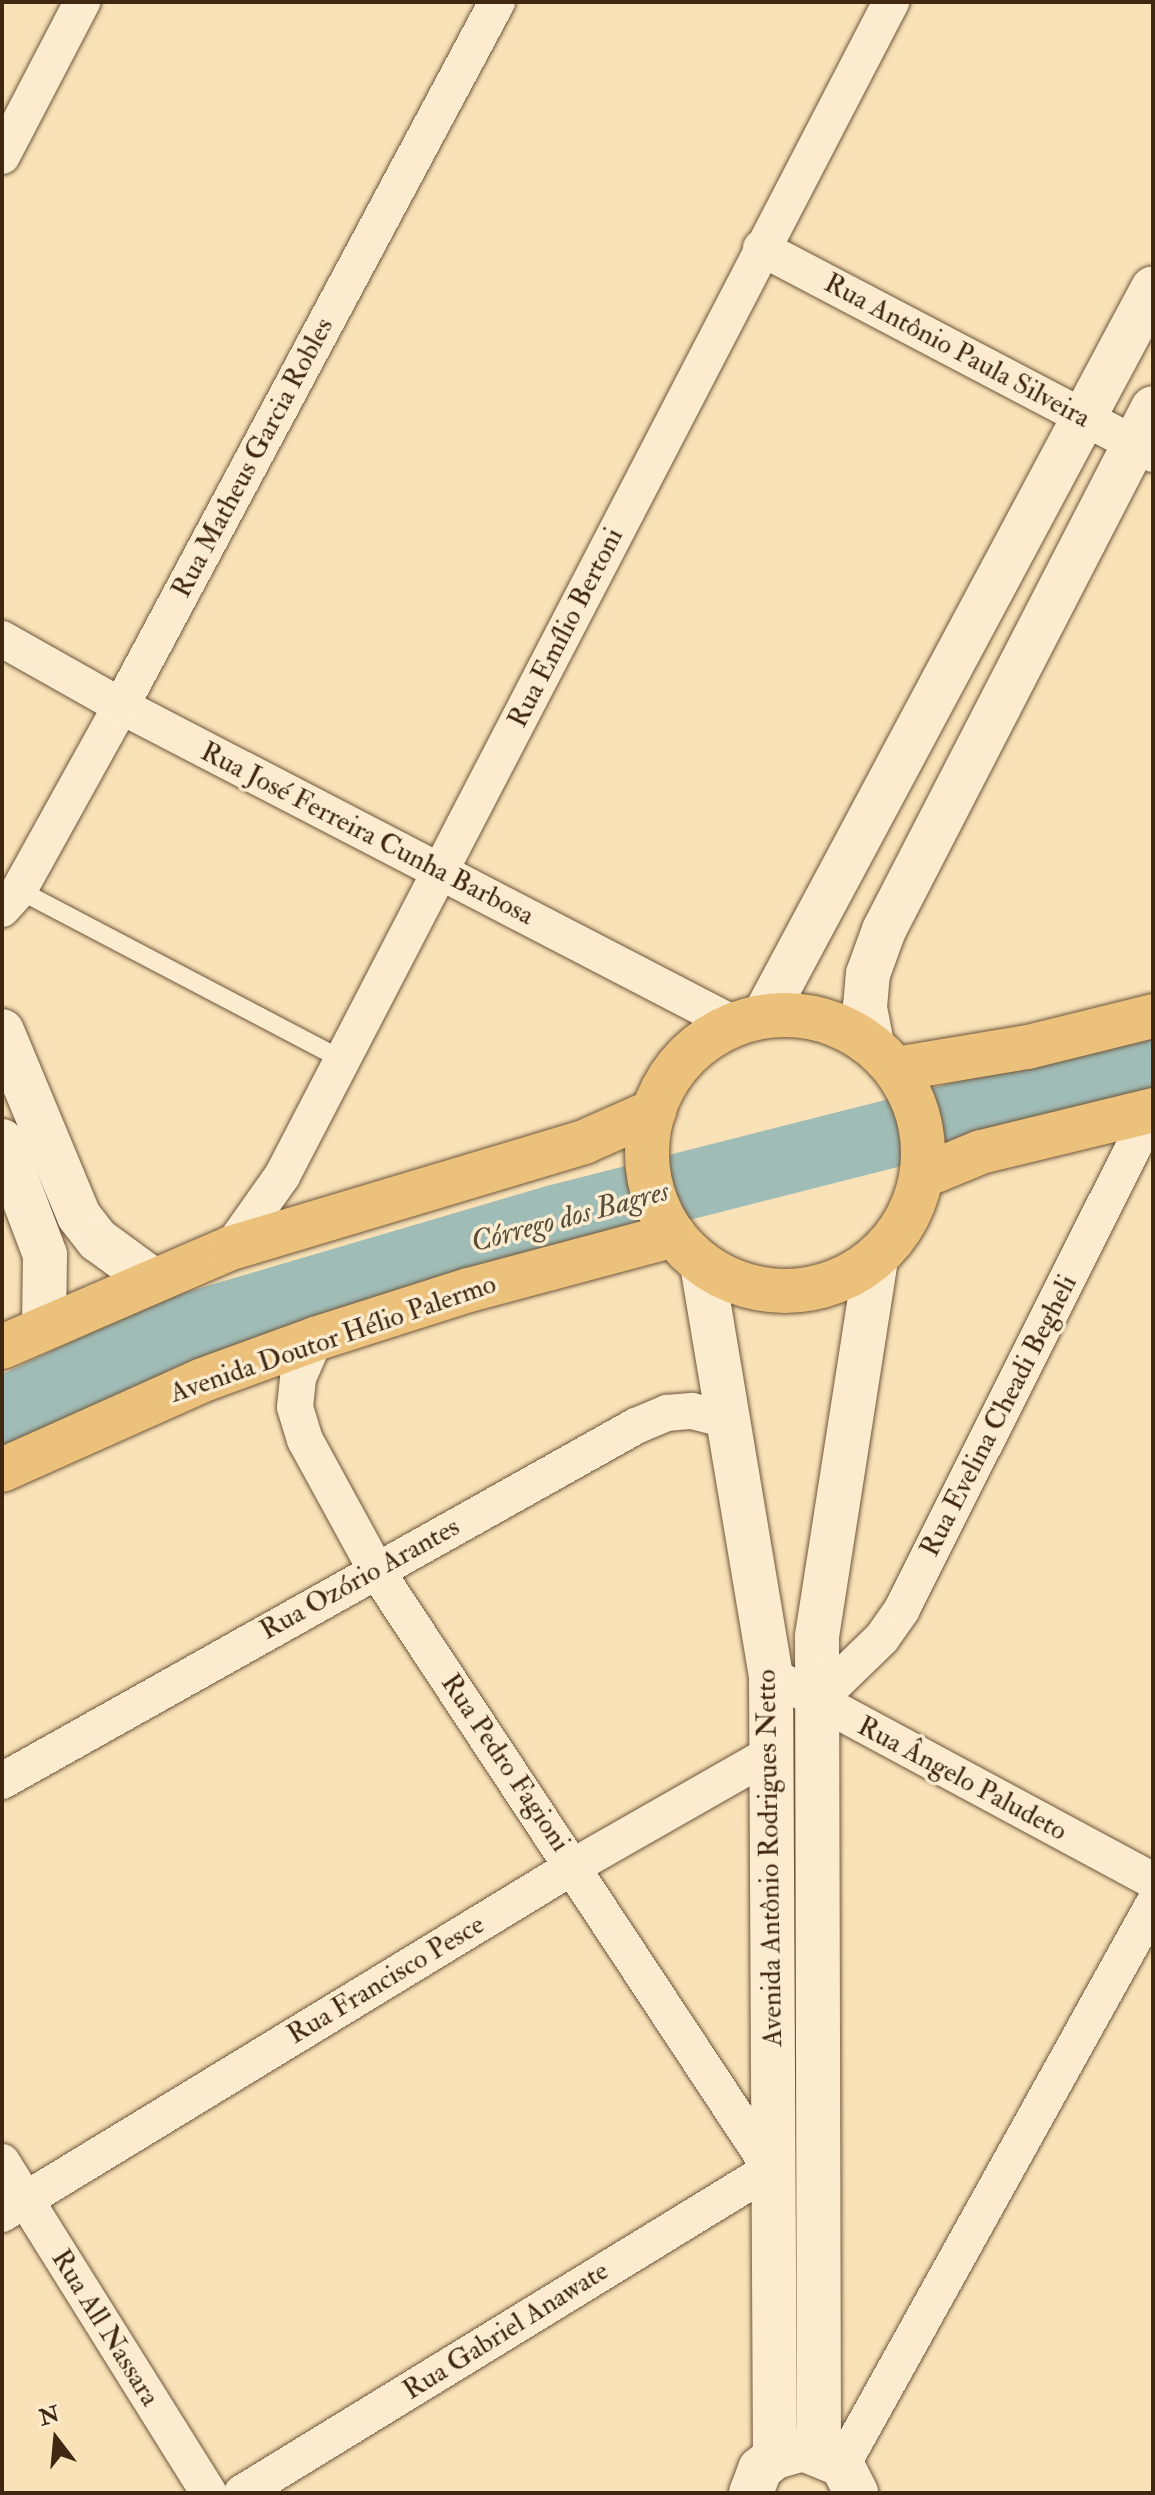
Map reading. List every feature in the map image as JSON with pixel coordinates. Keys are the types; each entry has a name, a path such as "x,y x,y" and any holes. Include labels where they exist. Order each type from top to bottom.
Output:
{"main road":[{"path":"803,1015 842,1026 893,1068 924,1160 914,1207 876,1258 844,1278 809,1289 771,1290 735,1282 680,1239 646,1161 654,1111 676,1068 711,1036 749,1020 803,1015"},
{"path":"893,1068 1028,1047 1153,1016"},
{"path":"924,1160 981,1152 1152,1110"},
{"path":"2,1347 151,1279 231,1248 584,1142 654,1111"},
{"name":"Avenida Doutor Hélio Palermo","path":"2,1470 203,1380 315,1339 469,1290 680,1239"}],"street":[{"path":"2,156 82,2"},
{"name":"Rua Matheus Garcia Robles","path":"11,899 121,706 497,2"},
{"name":"Rua Emílio Bertoni","path":"231,1248 282,1176 891,2"},
{"name":"Rua Antônio Paula Silveira","path":"761,248 1084,418 1147,436"},
{"path":"749,1020 1084,418 1153,288"},
{"path":"893,1068 867,985 884,930 1147,436"},
{"name":"Rua José Ferreira Cunha Barbosa","path":"2,639 121,706 440,872 749,1020"},
{"path":"2,1031 79,1216 98,1240 151,1279"},
{"name":"Rua Evelina Cheadi Begheli","path":"816,1702 882,1638 902,1609 1152,1110"},
{"path":"2,1141 37,1223 45,1255 44,1326"},
{"name":"Avenida Antônio Rodrigues Netto","path":"680,1239 728,1420 771,1675 774,1752 771,2169 775,2457"},
{"name":"Avenida Antônio Rodrigues Netto","path":"839,2470 816,1702 824,1578 876,1258"},
{"name":"Rua Pedro Fagioni","path":"315,1339 298,1378 295,1407 305,1440 376,1570 771,2169"},
{"name":"Rua Ozório Arantes","path":"2,1781 376,1570 667,1413 692,1411 728,1420"},
{"name":"Rua Ângelo Paludeto","path":"771,1675 816,1702 1153,1881"},
{"name":"Rua Francisco Pesce","path":"14,2207 574,1866 774,1752"},
{"path":"751,2493 760,2469 775,2457 803,2449 839,2470 1153,1905"},
{"name":"Rua All Nassara","path":"2,2162 14,2207 209,2493"},
{"name":"Rua Gabriel Anawate","path":"242,2493 771,2169"}],"lane":[{"path":"11,899 343,1060"}],"waterway":[{"name":"Córrego dos Bagres","path":"2,1412 171,1332 555,1219 1153,1067"}]}
